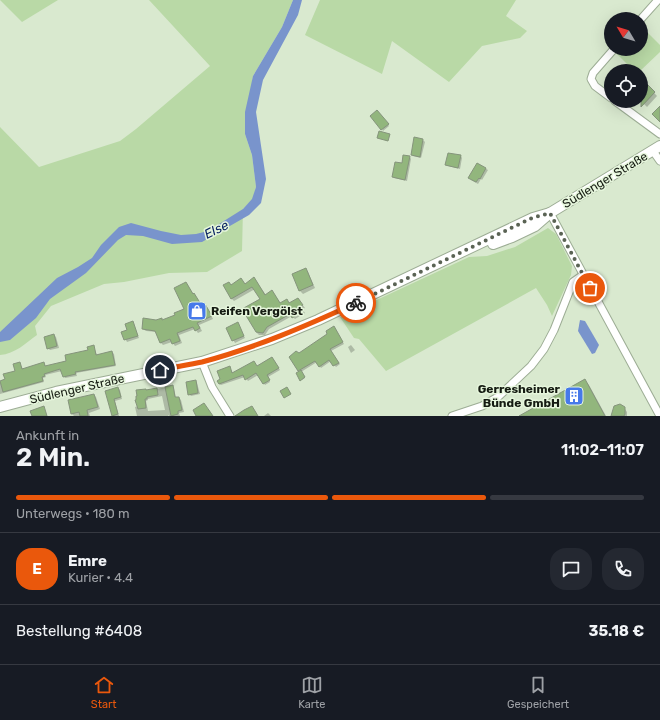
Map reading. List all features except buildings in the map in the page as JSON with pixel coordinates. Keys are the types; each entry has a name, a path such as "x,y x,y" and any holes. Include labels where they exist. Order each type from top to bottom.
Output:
{"main road":[{"name":"Südlenger Straße","path":"0,407 56,392 202,362 272,339 318,320 466,251 532,218 550,213 656,149"}],"street":[{"path":"647,12 658,0"},
{"path":"604,93 595,86 591,79 593,73 608,56"},
{"path":"625,108 660,134"},
{"path":"656,149 660,161"},
{"path":"550,213 660,416"},
{"path":"452,416 482,406 497,398 531,366 544,349 554,330 574,282 583,275"},
{"path":"202,362 212,387 230,416"}],"green space":[{"path":"0,0 58,0 22,22"},
{"path":"149,0 293,0 282,27 253,76 245,134 252,155 256,187 253,199 243,209 242,251 207,272 169,273 124,282 104,284 51,306 35,326 37,335 11,353 0,355 0,127 39,167 120,141 210,66"},
{"path":"320,0 516,0 506,16 527,31 520,38 482,46 449,82 392,41 382,74 305,35"},
{"path":"648,33 660,45 660,52 647,64 627,64 619,56 648,56"},
{"path":"548,228 556,234 572,266 571,275 552,316 536,288 386,371 359,339 354,338 340,317 469,257 487,256 515,247"}],"water":[{"name":"Else","path":"293,0 302,0 298,15 263,80 256,112 266,179 261,203 249,215 202,242 172,244 143,236 126,235 118,240 86,273 50,299 36,318 10,340 0,342 0,332 57,278 92,258 101,245 119,227 131,223 181,235 196,234 208,231 243,209 252,199 256,187 252,155 245,134 245,112 253,76 282,27"},
{"path":"580,320 585,321 599,345 595,353 592,354 578,331"}],"way so far":[{"path":"356,303 532,218 550,213 590,288"}],"place":[{"name":"Reifen Vergölst","path":"197,311"},
{"name":"Gerresheimer Bünde GmbH","path":"574,396"}],"route":[{"path":"160,370 202,362 272,339 356,303"}]}
